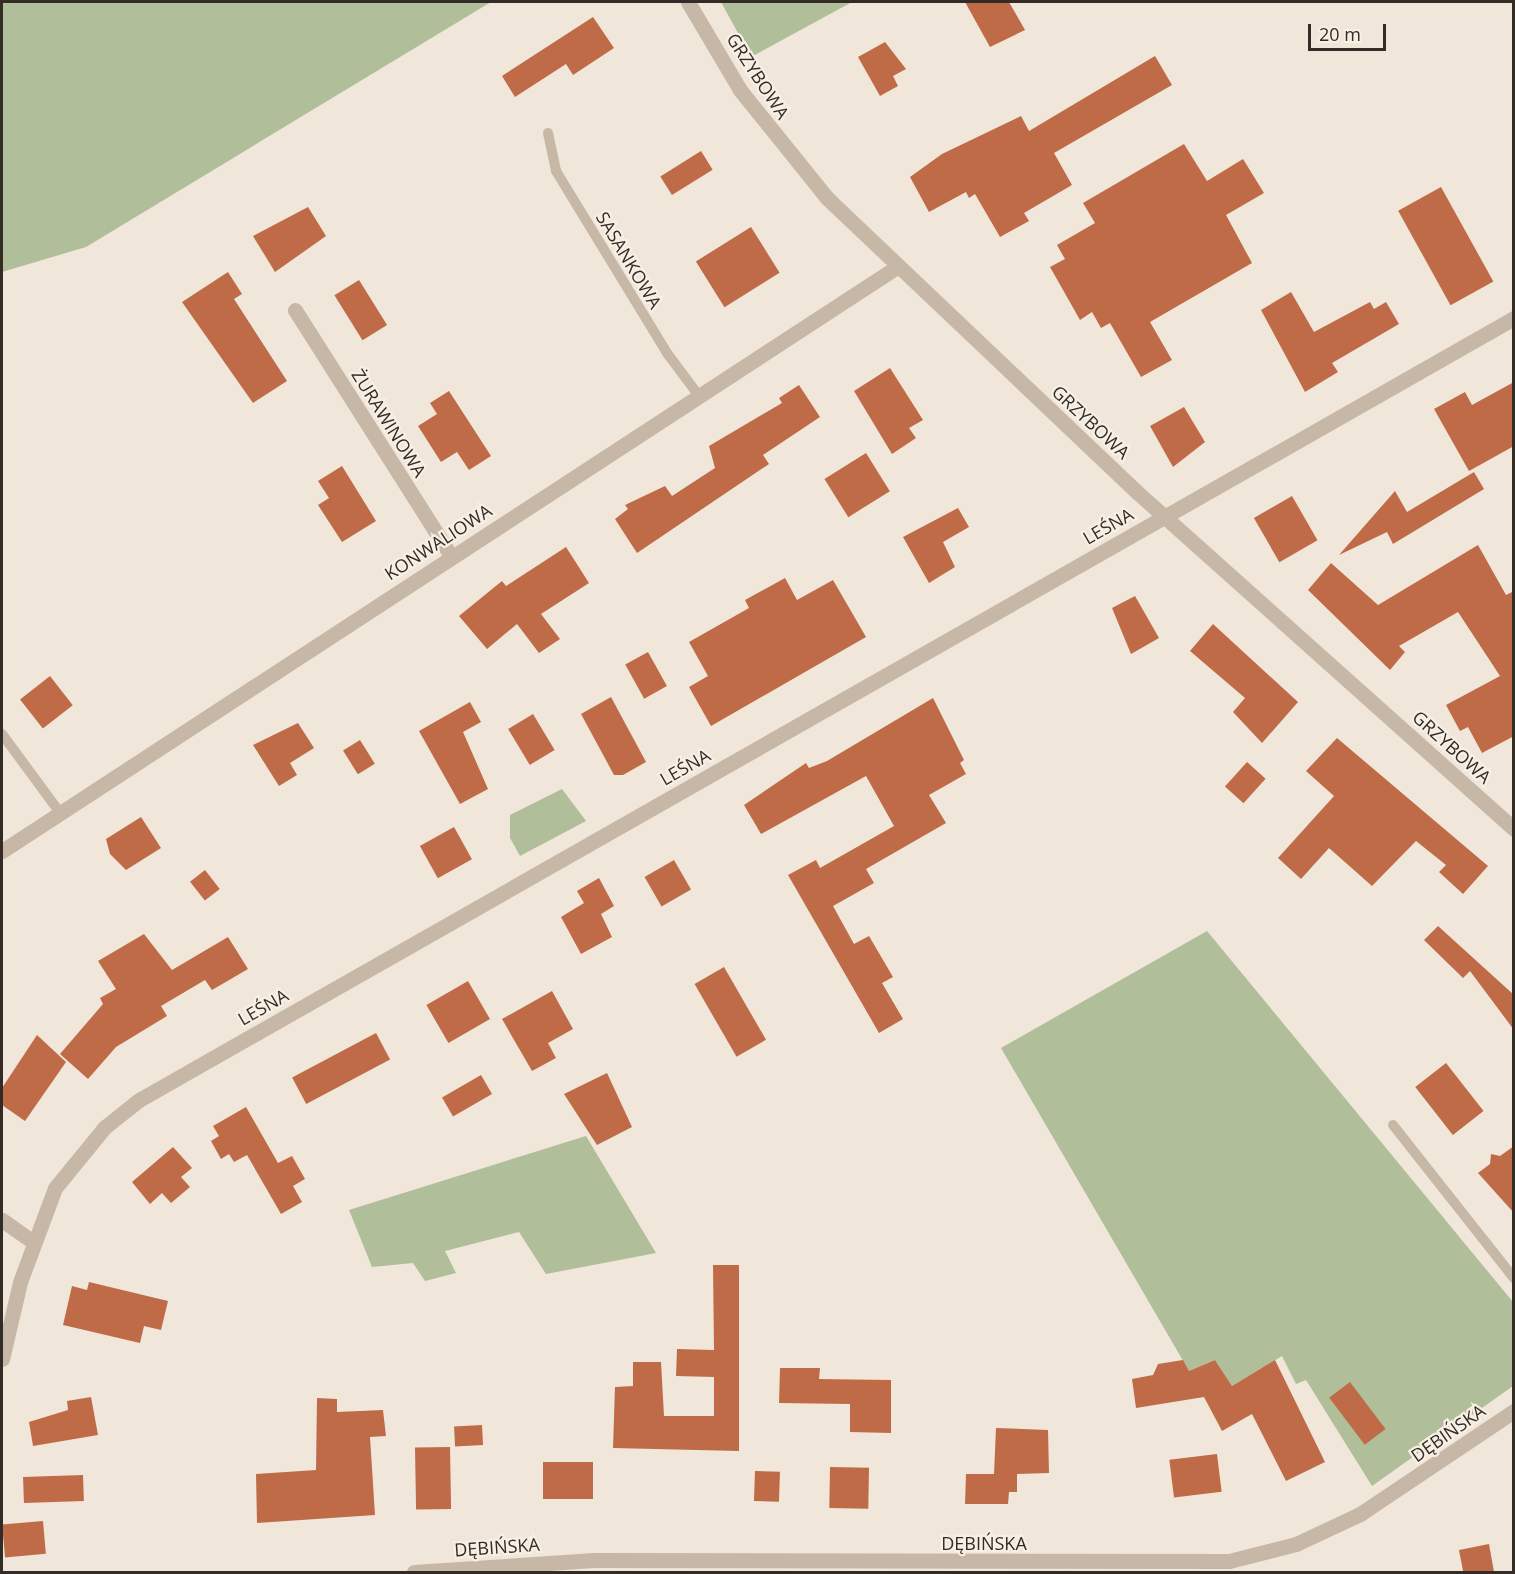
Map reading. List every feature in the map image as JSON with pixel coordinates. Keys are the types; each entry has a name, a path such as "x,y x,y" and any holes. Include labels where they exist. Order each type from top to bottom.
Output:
{"street":[{"name":"GRZYBOWA","path":"688,2 777,140 897,267 1166,516 1514,829"},
{"name":"KONWALIOWA","path":"2,851 58,810 897,267"},
{"name":"ŻURAWINOWA","path":"295,310 451,556"},
{"name":"LEŚNA","path":"2,1359 33,1242 55,1188 73,1162 105,1127 139,1100 1514,318"},
{"path":"2,1220 33,1242"},
{"name":"DĘBIŃSKA","path":"414,1572 594,1560 1229,1561 1296,1544 1360,1514 1514,1410"}],"lane":[{"name":"SASANKOWA","path":"548,133 556,171 667,353 699,396"},
{"path":"2,734 58,810"},
{"path":"1393,1125 1514,1278"}],"green space":[{"path":"2,2 491,2 86,247 2,272"},
{"path":"721,2 852,2 751,57"},
{"path":"562,789 586,821 520,856 510,838 510,815"},
{"path":"1207,931 1513,1302 1513,1386 1372,1486 1306,1380 1296,1384 1282,1356 1232,1386 1215,1360 1189,1371 1001,1048"},
{"path":"586,1136 656,1253 546,1274 519,1232 445,1251 456,1273 425,1281 413,1263 372,1267 349,1210"}],"building":[{"path":"965,2 1009,2 1025,30 990,47"},
{"path":"593,17 614,48 573,75 566,64 515,97 502,76"},
{"path":"885,42 906,69 893,76 898,86 880,96 858,57"},
{"path":"1155,56 1172,85 1054,153 1072,185 1024,213 1029,221 1000,237 975,194 969,198 966,192 929,212 910,177 942,154 1021,116 1029,131"},
{"path":"1184,144 1207,181 1243,159 1264,193 1226,215 1252,263 1150,322 1172,360 1141,377 1110,323 1101,328 1092,312 1080,320 1050,267 1065,259 1057,245 1095,223 1083,203"},
{"path":"701,151 713,170 672,195 660,176"},
{"path":"1441,187 1493,281 1451,305 1398,211"},
{"path":"308,207 326,236 275,272 253,236"},
{"path":"751,227 780,273 724,307 696,261"},
{"path":"228,272 242,294 234,299 287,381 253,403 182,302"},
{"path":"359,280 387,325 362,340 334,295"},
{"path":"1291,292 1314,332 1370,302 1374,309 1386,302 1399,324 1332,363 1338,372 1305,392 1261,310"},
{"path":"890,368 923,420 909,428 916,438 892,454 854,391"},
{"path":"1514,382 1514,446 1469,471 1434,409 1465,392 1472,405"},
{"path":"799,385 820,417 763,455 769,464 637,553 615,519 628,509 625,505 665,486 672,496 715,468 709,446 782,403 779,398"},
{"path":"449,391 491,456 469,470 457,452 441,462 418,426 437,414 430,403"},
{"path":"1184,407 1205,442 1173,467 1150,426"},
{"path":"866,453 890,491 848,517 824,479"},
{"path":"342,466 376,521 342,542 318,505 329,498 318,481"},
{"path":"1474,472 1484,489 1393,544 1387,532 1339,555 1395,491 1407,512"},
{"path":"1292,496 1318,540 1279,562 1254,518"},
{"path":"958,508 969,527 943,542 955,567 929,583 903,537"},
{"path":"1478,545 1506,595 1514,591 1514,736 1482,753 1468,727 1460,731 1446,705 1500,676 1458,612 1399,646 1405,652 1390,670 1308,590 1331,563 1378,605"},
{"path":"566,547 589,583 541,614 560,639 539,653 517,624 487,649 459,616 502,581 506,586"},
{"path":"785,578 797,600 833,580 866,637 711,726 689,687 708,676 689,642 749,608 745,600"},
{"path":"1135,596 1159,638 1131,654 1112,608"},
{"path":"1213,624 1298,702 1262,743 1233,712 1245,698 1190,651"},
{"path":"648,652 667,686 644,699 625,665"},
{"path":"50,676 73,705 43,729 20,699"},
{"path":"611,697 646,762 623,775 614,775 581,714"},
{"path":"933,698 964,760 960,763 966,774 929,795 946,823 866,869 874,883 833,906 854,944 869,936 893,977 882,983 903,1019 879,1033 788,875 816,860 820,868 894,826 866,776 761,834 744,805 806,763 809,768 827,761"},
{"path":"470,702 481,722 463,732 488,789 460,804 419,731"},
{"path":"533,714 555,750 530,765 508,729"},
{"path":"298,723 314,748 290,763 297,775 279,786 253,745"},
{"path":"1337,738 1488,866 1463,894 1439,872 1446,865 1416,841 1372,886 1329,848 1301,879 1278,858 1334,796 1306,771"},
{"path":"360,740 375,764 358,774 343,751"},
{"path":"1247,762 1266,779 1243,803 1225,787"},
{"path":"141,817 161,848 126,870 110,854 106,839"},
{"path":"454,827 472,859 438,878 420,846"},
{"path":"674,860 691,889 662,906 645,877"},
{"path":"205,870 220,889 205,901 190,882"},
{"path":"599,878 614,906 601,914 612,937 581,954 561,917 584,903 577,891"},
{"path":"1438,926 1514,995 1514,1030 1470,971 1463,978 1424,940"},
{"path":"144,934 172,970 228,937 248,969 212,990 205,980 161,1006 167,1016 116,1047 88,1079 60,1054 103,1004 100,998 116,989 98,961"},
{"path":"724,967 766,1040 737,1057 695,984"},
{"path":"468,981 490,1019 448,1043 426,1005"},
{"path":"552,991 573,1029 548,1043 556,1058 532,1071 502,1019"},
{"path":"376,1033 390,1059 306,1104 292,1078"},
{"path":"37,1035 66,1062 25,1121 2,1105 2,1088"},
{"path":"1446,1063 1484,1111 1453,1135 1415,1087"},
{"path":"607,1073 632,1127 597,1145 564,1094"},
{"path":"481,1075 492,1094 453,1117 442,1098"},
{"path":"246,1107 278,1163 292,1156 305,1179 293,1186 302,1202 281,1214 247,1155 234,1162 229,1154 221,1159 211,1141 219,1136 213,1126"},
{"path":"1514,1146 1514,1213 1478,1173 1490,1164 1491,1154 1500,1156"},
{"path":"173,1147 192,1168 181,1177 190,1187 171,1203 162,1193 150,1204 132,1182"},
{"path":"713,1265 739,1265 739,1451 613,1448 615,1387 633,1386 633,1362 661,1362 664,1416 714,1416 714,1377 676,1376 677,1349 714,1350"},
{"path":"89,1282 168,1301 161,1330 144,1326 140,1343 63,1325 72,1286 87,1290"},
{"path":"1183,1360 1189,1371 1215,1360 1232,1386 1275,1360 1325,1462 1286,1481 1252,1414 1222,1431 1204,1397 1136,1408 1132,1379 1153,1375 1158,1364"},
{"path":"780,1368 820,1368 819,1379 891,1380 891,1433 850,1432 850,1404 779,1403"},
{"path":"1350,1382 1386,1429 1365,1445 1329,1398"},
{"path":"91,1397 98,1435 33,1446 29,1422 68,1410 67,1401"},
{"path":"317,1398 337,1399 337,1412 383,1410 386,1436 370,1437 375,1515 257,1523 256,1474 316,1470"},
{"path":"482,1425 483,1445 455,1446 454,1426"},
{"path":"996,1428 1048,1430 1049,1473 1017,1474 1017,1492 1009,1492 1008,1504 965,1504 966,1474 994,1474"},
{"path":"450,1447 451,1509 416,1510 415,1448"},
{"path":"1217,1454 1222,1492 1174,1498 1169,1460"},
{"path":"543,1462 593,1462 593,1499 543,1499"},
{"path":"830,1467 869,1468 868,1509 829,1508"},
{"path":"755,1471 780,1472 779,1502 754,1501"},
{"path":"83,1475 84,1501 24,1503 23,1477"},
{"path":"43,1521 46,1554 5,1557 2,1525"},
{"path":"1489,1544 1494,1572 1463,1571 1459,1550"}]}
